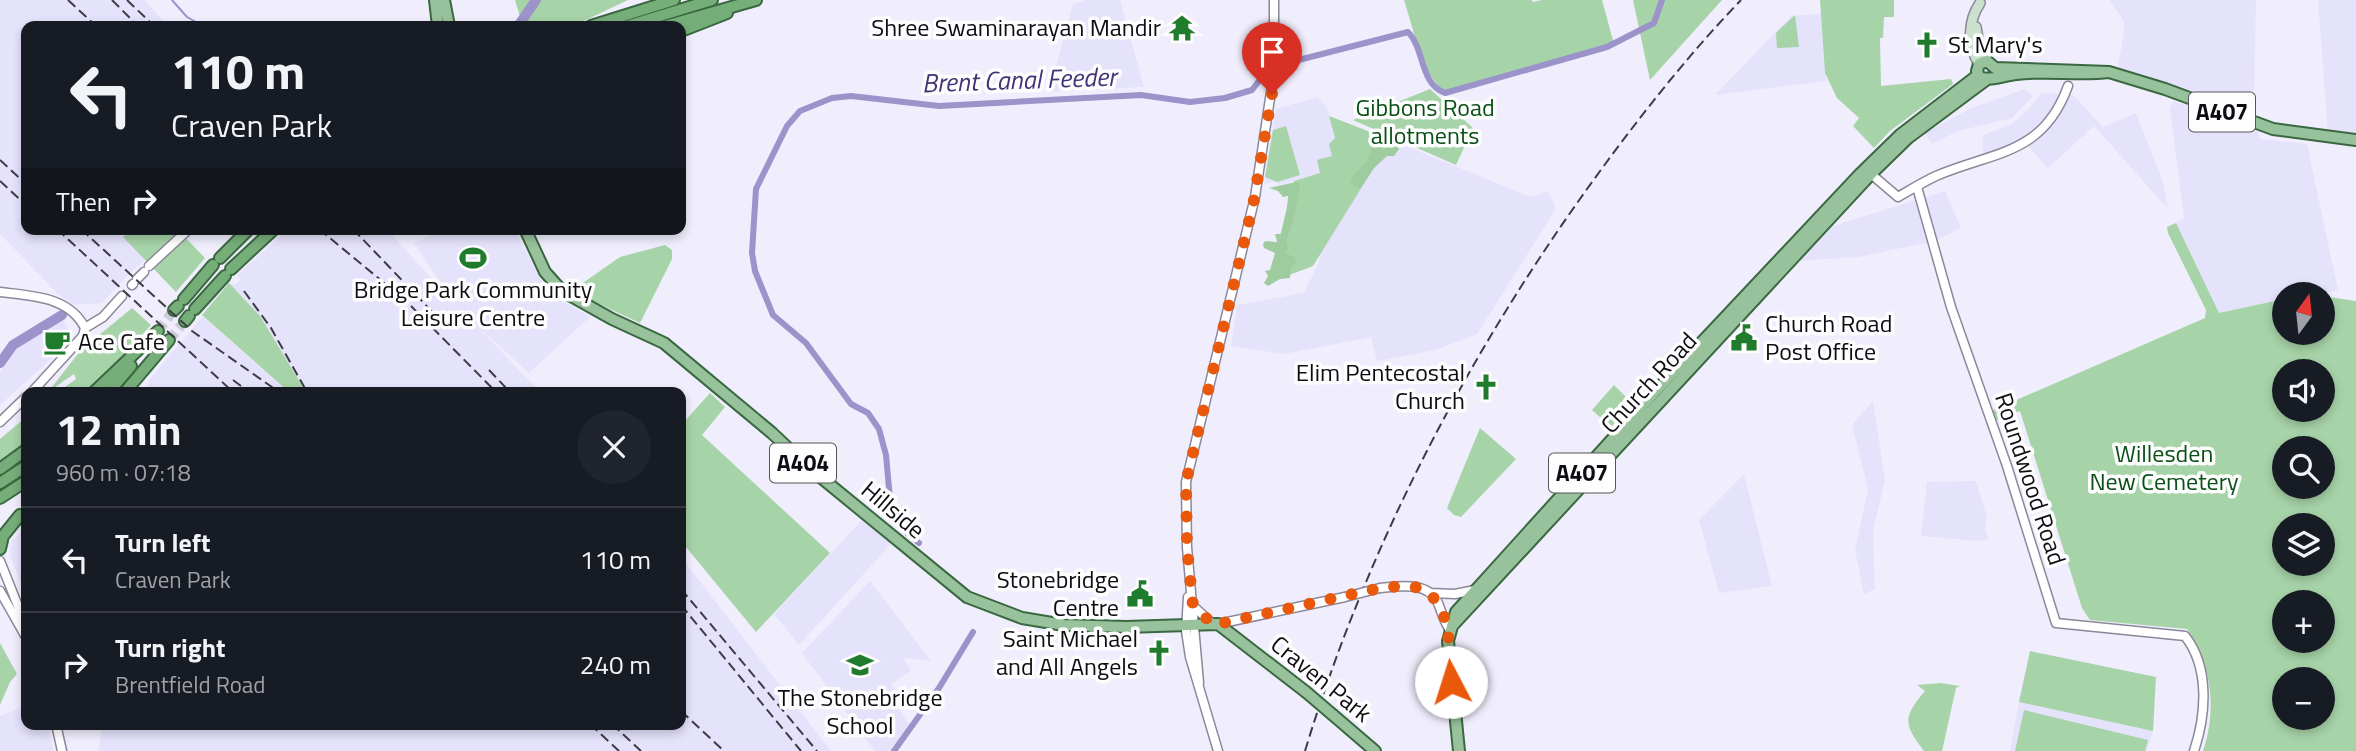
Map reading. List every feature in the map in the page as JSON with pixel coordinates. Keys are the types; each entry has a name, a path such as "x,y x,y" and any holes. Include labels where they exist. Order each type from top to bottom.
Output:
{"highway":[{"path":"607,21 674,0"},
{"path":"643,21 712,0"},
{"path":"683,21 757,0"},
{"path":"686,29 711,21 744,4"},
{"path":"179,305 242,235"},
{"path":"190,315 268,235"},
{"path":"110,382 158,331 110,382"},
{"path":"129,387 169,340 136,387"},
{"path":"0,469 21,454"},
{"path":"0,483 21,469"},
{"path":"0,498 21,484"},
{"path":"0,529 21,513"},
{"path":"0,549 3,536 21,514"}],"main road":[{"path":"435,0 437,21"},
{"path":"444,0 448,21"},
{"path":"1980,1 1972,14 1970,29 1972,44 1986,71"},
{"name":"A407","path":"1986,71 2064,72 2084,75 2109,72"},
{"name":"A407","path":"1868,172 1986,71 2109,72 2165,89 2273,129 2356,140"},
{"name":"Church Road","path":"1451,628 1456,612 1475,590 1654,393 1868,172"},
{"name":"Church Road","path":"1451,628 1868,172"},
{"name":"Hillside","path":"527,235 550,280 568,295 664,343 772,433 807,467 967,597 1000,611 1045,622 1083,626 1191,628"},
{"name":"Craven Park","path":"1191,628 1216,624 1306,692 1375,751"},
{"name":"Craven Park","path":"1191,628 1240,641"},
{"name":"A407","path":"1451,628 1448,641 1449,668 1459,751"}],"street":[{"path":"1218,751 1199,683 1191,628 1186,482 1253,205 1275,68 1274,0"},
{"path":"2064,72 2068,86"},
{"path":"1868,172 1894,197 1934,177 2027,143 2052,119 2068,86 2084,75"},
{"name":"Roundwood Road","path":"1917,187 1951,307 2007,466 2056,623 2181,633 2192,646 2200,669 2203,721 2194,751"},
{"path":"139,277 183,235"},
{"path":"0,292 54,300 79,318 85,328 83,337 37,387"},
{"path":"85,328 103,317 122,296"},
{"path":"0,422 21,402"},
{"path":"0,561 21,610"},
{"path":"1190,574 1193,606 1191,628"},
{"name":"Craven Park","path":"1216,624 1380,588 1407,585 1430,593 1455,594 1475,590"},
{"path":"0,591 21,628"},
{"path":"1430,593 1451,628"},
{"path":"1193,606 1216,624"},
{"path":"57,730 62,751"}],"shaded area":[{"path":"0,0 144,0 163,21 21,21 21,235 173,235 130,273 102,303 73,305 57,293 0,234"},
{"path":"1085,0 1120,0 1144,87 1049,92 1073,4"},
{"path":"2109,0 2256,0 2254,102 2250,118 2117,71 2124,21"},
{"path":"2318,0 2356,0 2356,136 2328,135"},
{"path":"1821,14 1826,81 1715,95 1791,16"},
{"path":"2025,89 2033,96 2012,118 1958,131 1932,144 1925,133 1969,109"},
{"path":"2041,93 2073,95 2103,127 2136,113 2163,182 2168,209 2094,126 2048,168 2021,139 1983,160 1983,135 2010,125 2027,111"},
{"path":"1317,97 1327,107 1335,139 1335,144 1330,147 1336,169 1278,185 1276,181 1264,184 1276,109"},
{"path":"2173,101 2258,132 2260,139 2307,144 2338,290 2335,291 2335,282 2272,282 2272,302 2219,313 2176,223 2184,218 2170,109"},
{"path":"1391,140 1531,197 1547,191 1552,198 1556,209 1477,334 1436,350 1377,361 1371,337 1284,354 1231,346 1237,305 1304,293 1321,251"},
{"path":"1945,191 1961,228 1935,241 1858,257 1797,261 1833,226"},
{"path":"282,235 392,235 457,307 414,243 432,235 517,235 547,291 590,317 529,373 477,326 535,387 303,387 260,316 229,283 235,285 241,279 237,275"},
{"path":"203,316 283,387 148,387 149,380"},
{"path":"64,320 72,340 0,405 0,373 12,353 25,342"},
{"path":"1873,401 1885,480 1873,531 1875,589 1864,594 1855,550 1868,489 1852,425"},
{"path":"1744,474 1772,586 1719,593 1699,520"},
{"path":"1976,481 1987,517 1985,529 1988,539 1978,541 1921,536 1927,482"},
{"path":"862,520 891,544 799,645 774,614"},
{"path":"21,533 21,584 10,556 11,541"},
{"path":"686,563 831,751 99,751 101,730 529,730 533,733 530,730 686,730"},
{"name":"The Stonebridge School","path":"870,581 931,661 903,658 911,670 891,685 899,696 893,701 909,724 891,751 875,751 802,653"},
{"path":"2019,702 2153,731 2147,751 2010,751"},
{"path":"21,707 21,730 49,730 53,751 0,751 0,716"}],"green space":[{"path":"515,0 628,0 584,21 521,21"},
{"path":"1404,0 1602,0 1614,44 1445,95 1424,67"},
{"path":"1633,0 1722,0 1650,80"},
{"path":"1820,0 1894,0 1894,17 1884,17 1883,38 1880,38 1881,86 1951,79 1953,84 1890,131 1874,148 1853,126 1859,118 1837,98 1825,73"},
{"path":"1795,15 1799,47 1777,48 1776,33"},
{"name":"Gibbons Road allotments","path":"1430,89 1473,128 1456,165 1353,120"},
{"path":"1329,116 1391,140 1313,266 1268,283 1294,181 1320,173 1317,160 1332,156 1329,144 1335,138"},
{"path":"1286,126 1300,175 1277,182 1265,177 1273,130"},
{"path":"1382,130 1391,134 1399,149 1394,156 1387,156 1374,168 1360,189 1350,183 1351,180 1367,161 1373,141"},
{"path":"1296,182 1300,185 1285,253 1294,257 1296,262 1291,267 1290,278 1280,279 1268,286 1264,283 1268,276 1265,271 1270,270 1275,253 1264,248 1263,244 1265,241 1277,242 1275,234 1282,234 1288,196 1283,197 1278,191 1269,188"},
{"name":"Willesden New Cemetery","path":"2176,223 2219,313 2272,302 2272,345 2335,345 2335,298 2356,301 2356,751 2203,751 2210,720 2210,688 2202,657 2187,629 2090,620 2082,608 2020,411 1995,421 1991,411 2205,318 2206,310 2167,227"},
{"path":"183,235 205,258 176,292 123,237"},
{"path":"665,245 672,250 672,259 640,323 580,295 580,285 620,257"},
{"path":"229,283 260,316 303,387 283,387 202,315"},
{"path":"132,308 151,325 94,387 65,387 76,379 74,374 52,387 81,350"},
{"path":"1614,385 1632,403 1611,427 1592,410"},
{"path":"710,393 725,407 702,435 830,553 756,632 686,547 686,420"},
{"path":"21,421 21,447 0,462 0,439"},
{"path":"1480,428 1516,459 1461,517 1454,515 1447,508"},
{"path":"0,643 17,674 10,682 0,705"},
{"path":"2030,651 2156,677 2153,731 2019,702"},
{"path":"1941,683 1960,686 1956,688 1942,751 1924,751 1910,728 1909,715 1925,691 1917,685"},
{"path":"2024,710 2148,740 2145,751 2015,751"}],"waterway":[{"path":"172,0 194,21"},
{"path":"521,21 536,0"},
{"name":"Brent Canal Feeder","path":"919,543 900,527 891,510 886,455 879,429 868,413 851,404 806,343 773,315 755,271 752,253 756,189 787,126 800,111 832,98 851,96 939,106 1141,95 1190,102 1225,98 1252,90 1265,73 1283,64 1408,32 1417,47 1426,74 1431,82 1445,93 1607,47 1654,23 1662,0"},
{"path":"0,363 13,345 62,315"},
{"name":"Brent Canal Feeder","path":"894,751 939,688 973,632"}],"tunnel":[{"path":"158,331 174,310"},
{"path":"169,340 185,321"}],"railway":[{"path":"68,0 91,21"},
{"path":"112,0 133,21"},
{"path":"127,0 149,21"},
{"path":"1305,751 1331,672 1361,595 1430,444 1470,371 1558,230 1606,163 1671,79 1741,0"},
{"path":"0,160 21,179"},
{"path":"0,181 21,200"},
{"path":"63,235 228,387"},
{"path":"88,235 192,331 272,387"},
{"path":"326,235 406,301 491,387"},
{"path":"359,235 440,320"},
{"path":"244,291 271,328 304,387"},
{"path":"489,370 505,387"},
{"path":"233,380 242,387"},
{"path":"686,595 817,751"},
{"path":"686,611 801,751"},
{"path":"686,716 724,751"},
{"path":"596,730 619,751"},
{"path":"618,730 641,751"}],"place":[{"name":"Shree Swaminarayan Mandir","path":"1182,28"},
{"name":"St Mary's","path":"1927,45"},
{"name":"Bridge Park Community Leisure Centre","path":"473,258"},
{"name":"Church Road Post Office","path":"1744,338"},
{"name":"Ace Cafe","path":"57,342"},
{"name":"Elim Pentecostal Church","path":"1486,387"},
{"name":"Stonebridge Centre","path":"1140,594"},
{"name":"Saint Michael and All Angels","path":"1159,653"},
{"name":"The Stonebridge School","path":"860,665"}],"route":[{"path":"1272,94 1253,205 1228,299 1186,482 1187,547 1193,606 1214,625 1380,588 1407,585 1426,590 1436,599 1450,630 1448,641 1451,682"}]}
